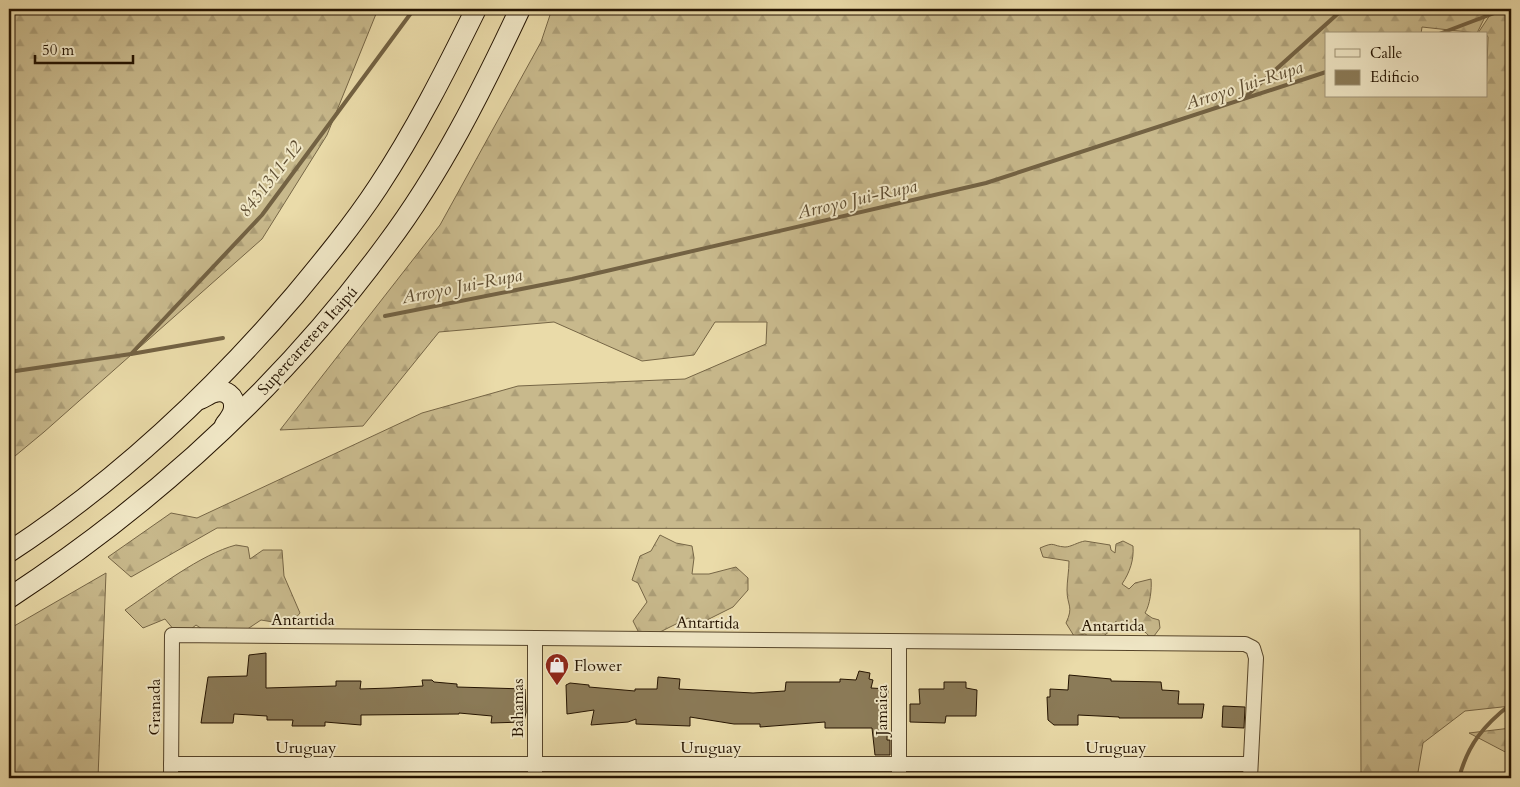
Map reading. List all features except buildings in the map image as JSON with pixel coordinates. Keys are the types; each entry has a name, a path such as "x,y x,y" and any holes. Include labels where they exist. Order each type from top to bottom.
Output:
{"street":[{"path":"9,552 32,537 111,476 150,443 194,402 263,331 317,269 348,229 402,150 476,9"},
{"name":"Supercarretera Itaipú","path":"9,598 95,538 144,500 222,431 313,335 388,243 421,194 482,87 520,9"},
{"path":"194,402 214,392 222,391 228,394 233,400 234,407 232,415 222,431"},
{"name":"Antartida","path":"172,635 1245,644 1253,648 1256,658 1250,771"},
{"name":"Granada","path":"171,771 172,635"},
{"name":"Bahamas","path":"535,638 535,771"},
{"name":"Jamaica","path":"899,642 899,771"},
{"name":"Uruguay","path":"171,771 1250,771"}],"green space":[{"path":"9,9 378,9 327,135 262,239 9,461"},
{"path":"552,9 1489,9 1478,32 1422,27 1421,32 1325,32 1325,98 1488,98 1488,32 1479,32 1494,9 1511,9 1511,706 1465,711 1423,743 1417,778 1361,778 1360,529 217,528 131,577 108,557 171,513 197,518 422,413 518,386 685,379 766,344 767,322 715,322 694,355 642,361 554,322 439,332 363,426 280,430 440,225 541,42"},
{"path":"660,535 676,543 692,546 694,558 692,574 709,574 736,567 748,578 748,590 733,607 701,623 688,618 654,635 641,637 633,621 647,602 638,583 632,580 640,556 651,551"},
{"path":"1085,541 1110,545 1111,550 1115,553 1116,544 1123,541 1133,546 1131,566 1122,584 1129,589 1135,583 1151,579 1150,597 1145,613 1159,620 1160,628 1154,636 1149,636 1142,630 1127,626 1122,631 1116,621 1108,633 1095,640 1085,634 1074,636 1066,623 1070,609 1067,595 1069,561 1043,557 1040,548 1051,544 1067,547"},
{"path":"236,545 248,547 250,559 263,550 282,550 284,576 300,613 293,621 279,623 261,620 246,630 208,633 196,625 191,629 174,630 165,619 143,628 125,610 194,564 208,556"},
{"path":"106,573 98,778 9,778 9,629"},
{"path":"1511,728 1511,755 1469,733"}],"waterway":[{"name":"8431311-12","path":"131,354 262,215 414,9"},
{"path":"1243,99 1343,9"},
{"name":"Arroyo Jui-Rupa","path":"1444,32 1505,9"},
{"name":"Arroyo Jui-Rupa","path":"385,316 572,279 986,183 1325,72"},
{"name":"Arroyo Jui-Rupa","path":"9,372 223,338"},
{"path":"1459,778 1467,755 1478,736 1511,704"}],"place":[{"name":"Flower","path":"557,686"}]}
